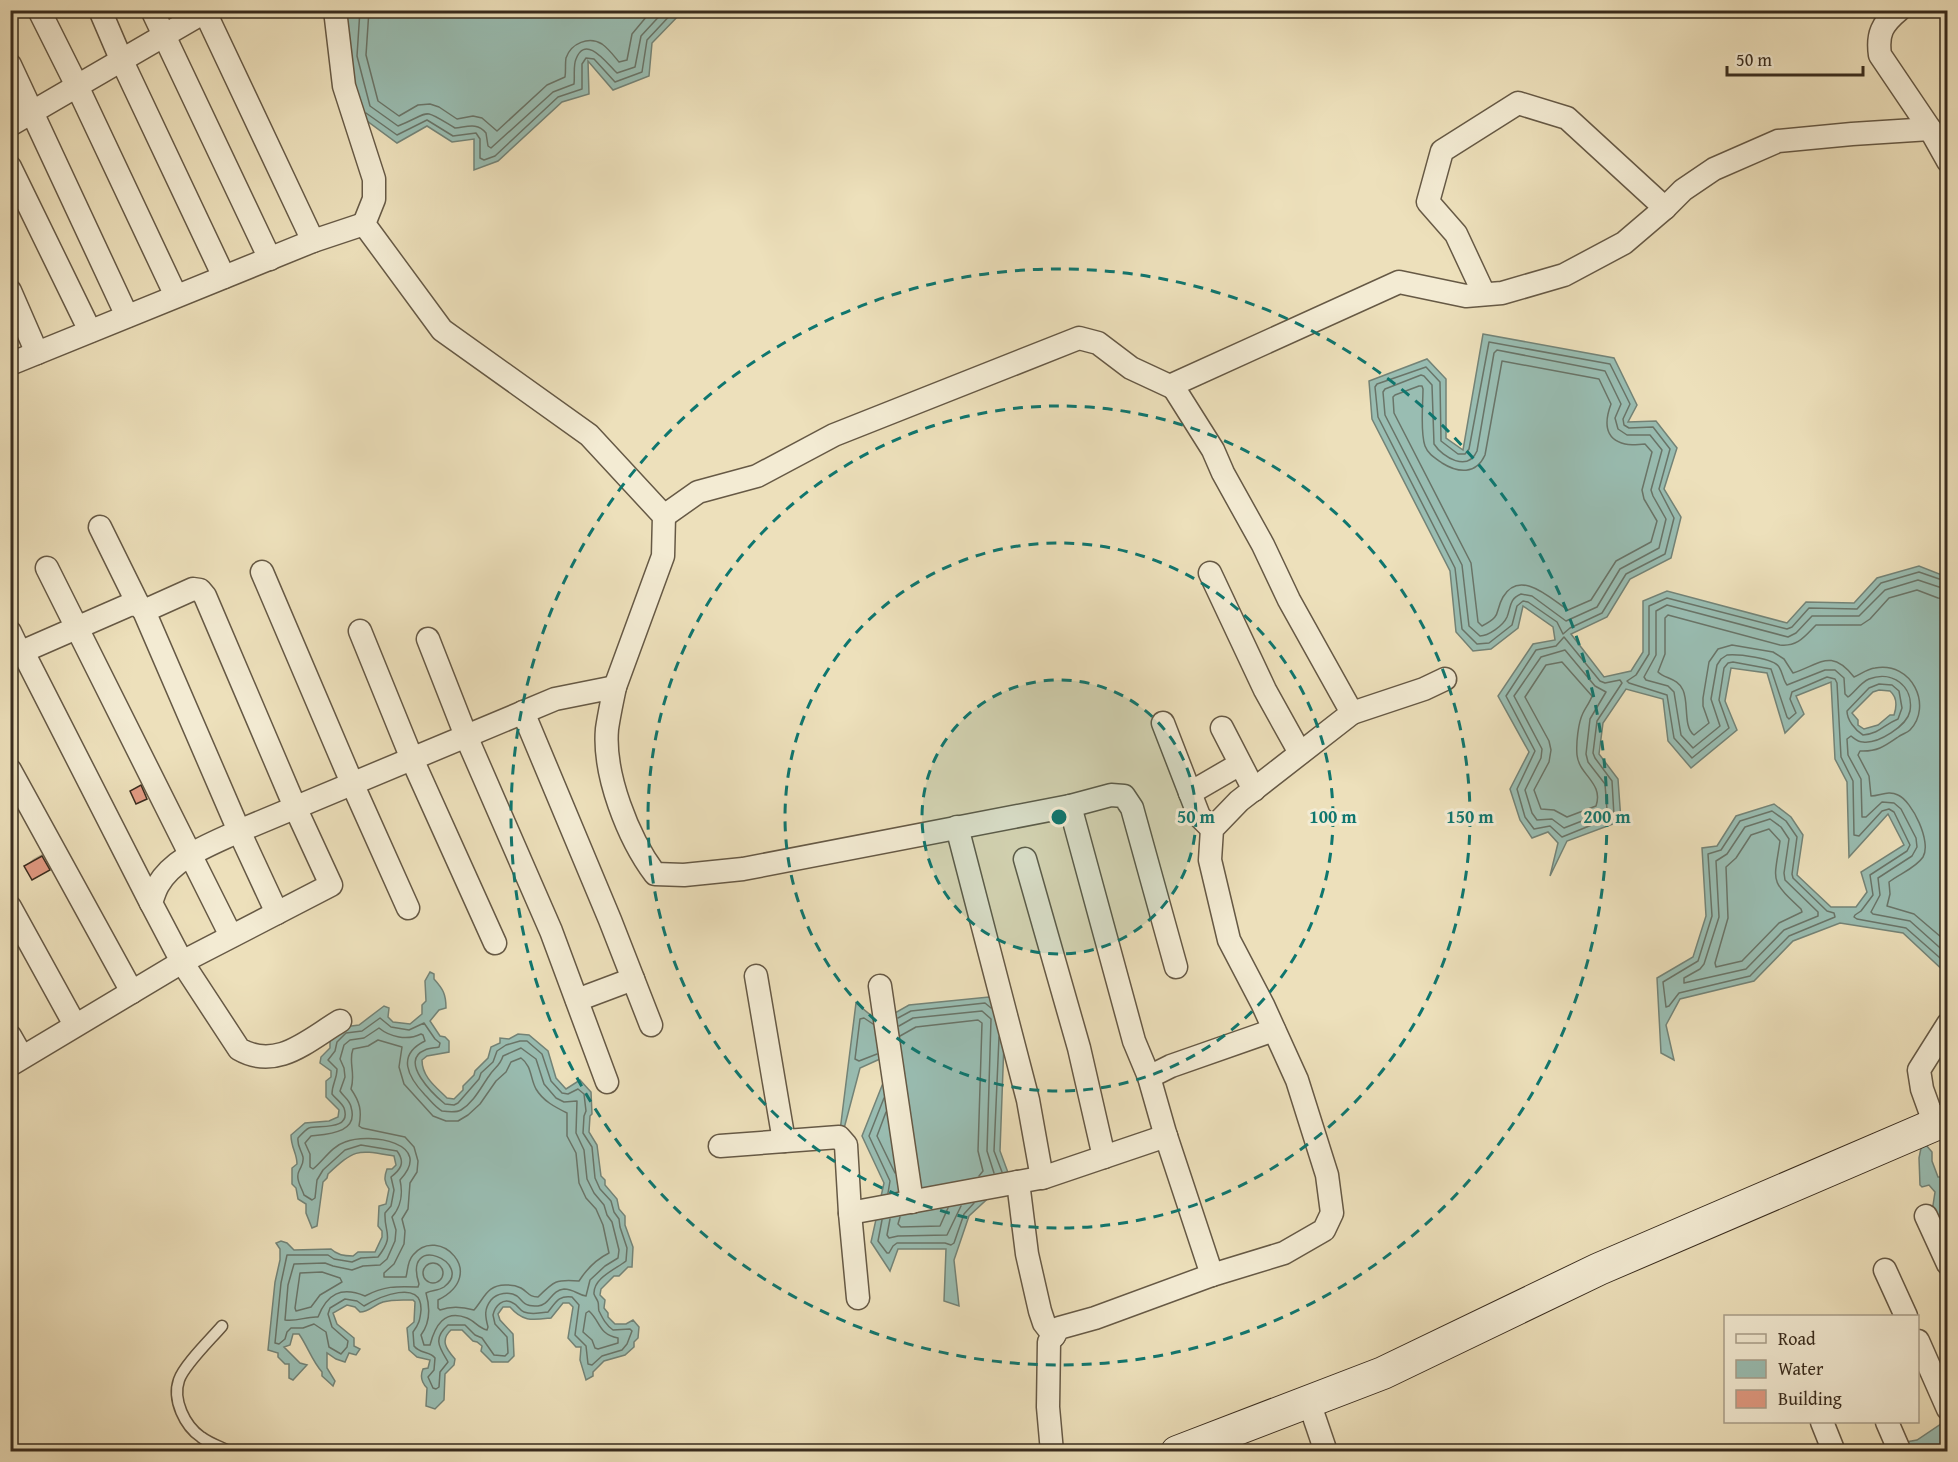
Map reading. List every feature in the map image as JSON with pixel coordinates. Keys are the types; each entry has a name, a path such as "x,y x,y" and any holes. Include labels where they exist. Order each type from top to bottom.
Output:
{"street":[{"path":"39,10 176,297"},
{"path":"100,10 224,278"},
{"path":"152,10 270,259"},
{"path":"335,10 344,86 374,179 374,198 364,224"},
{"path":"1899,10 1880,31 1878,40 1880,55 1930,129 1947,161"},
{"path":"10,125 207,11 313,241"},
{"path":"10,64 127,316"},
{"path":"1484,294 1456,234 1428,202 1442,151 1518,103 1567,118 1665,208"},
{"path":"1174,388 1172,385 1399,282 1466,296 1502,293 1564,275 1624,243 1683,190 1714,169 1778,141 1930,129"},
{"path":"10,167 90,331"},
{"path":"10,364 313,241 364,224"},
{"path":"364,224 442,330 589,435 664,516 663,556 615,687 607,730 610,771 627,827 644,860 655,874 684,875 742,869 1070,806 1111,795 1124,796 1132,808 1176,967"},
{"path":"10,291 37,353"},
{"path":"664,516 698,492 757,476 834,435 1079,338 1098,343 1131,368 1174,388 1213,450 1289,600 1352,713"},
{"path":"100,527 141,607 277,913"},
{"path":"47,568 231,936"},
{"path":"262,572 408,908"},
{"path":"1210,573 1266,690 1300,753"},
{"path":"10,1036 16,1061 182,962 331,885 295,807 205,596 200,590 193,589 141,607 129,605 18,654"},
{"path":"360,631 412,759 495,943"},
{"path":"10,632 18,654 182,962 239,1049 248,1054 268,1058 284,1055 340,1021"},
{"path":"428,639 466,736 552,931 607,1082"},
{"path":"1052,1452 1048,1407 1049,1342 1059,1328 1095,1318 1212,1275 1284,1253 1324,1230 1332,1213 1327,1175 1297,1080 1229,940 1210,860 1212,830 1239,801 1352,713 1424,689 1445,679"},
{"path":"152,903 158,885 170,870 191,854 239,831 555,699 615,687"},
{"path":"523,712 651,1025"},
{"path":"1163,723 1199,816 1212,830"},
{"path":"1222,728 1254,790"},
{"path":"1190,793 1240,764"},
{"path":"10,770 132,992"},
{"path":"1070,806 1134,1041 1149,1077 1212,1275"},
{"path":"957,827 1028,1100 1042,1178"},
{"path":"1025,859 1079,1048 1104,1157"},
{"path":"10,907 75,1025"},
{"path":"756,976 784,1141"},
{"path":"577,1000 633,979"},
{"path":"880,986 912,1202"},
{"path":"1188,1450 1383,1373 1599,1269 1941,1122 1922,1089 1919,1070 1947,1024"},
{"path":"1149,1077 1171,1066 1274,1030"},
{"path":"850,1213 1042,1178 1166,1136"},
{"path":"720,1146 839,1137 846,1145 858,1298"},
{"path":"1018,1182 1027,1254 1040,1311 1044,1323 1054,1336"},
{"path":"1926,1216 1947,1264"},
{"path":"1885,1270 1905,1315"},
{"path":"1919,1346 1947,1409"},
{"path":"1309,1402 1326,1452"},
{"path":"1822,1423 1834,1452"},
{"path":"1887,1423 1900,1452"}],"lane":[{"path":"222,1326 184,1371 178,1381 177,1396 181,1413 196,1433 203,1439 231,1452"}],"water":[{"path":"346,11 683,11 652,43 649,76 613,90 588,61 589,94 562,102 498,161 474,170 474,139 452,142 427,126 397,143 359,115 343,58"},
{"path":"1483,334 1614,358 1637,405 1628,422 1656,421 1677,448 1664,489 1681,517 1671,558 1630,579 1607,617 1571,634 1604,677 1631,671 1643,652 1643,601 1667,591 1787,623 1806,602 1854,603 1877,578 1919,566 1947,577 1947,974 1903,933 1840,923 1793,941 1754,981 1680,999 1666,1025 1674,1060 1661,1053 1657,978 1693,957 1706,916 1702,848 1717,846 1736,816 1774,804 1791,817 1803,835 1797,875 1831,907 1856,907 1867,892 1861,872 1904,845 1888,814 1849,857 1847,782 1835,759 1831,682 1796,696 1804,714 1785,733 1767,673 1731,668 1725,701 1737,730 1691,768 1668,741 1663,699 1626,689 1603,723 1599,754 1618,779 1621,821 1567,841 1550,876 1558,843 1548,832 1532,838 1520,820 1510,789 1529,752 1498,696 1533,644 1555,640 1553,627 1523,606 1518,628 1491,649 1473,651 1456,632 1450,571 1372,419 1369,381 1427,359 1446,379 1446,438 1463,450","holes":["1890,691 1896,702 1894,715 1890,715 1878,725 1864,729 1858,725 1858,720 1852,713 1873,692"]},
{"path":"430,972 434,974 434,979 443,992 446,1008 439,1010 430,1021 440,1036 449,1041 449,1052 427,1056 422,1060 424,1072 447,1098 454,1099 463,1090 463,1086 488,1058 491,1047 500,1043 500,1038 509,1039 518,1034 529,1035 548,1051 556,1078 566,1089 580,1080 591,1092 592,1114 589,1132 597,1145 601,1176 605,1180 605,1185 617,1199 619,1209 625,1216 625,1225 633,1247 632,1267 628,1267 619,1276 614,1276 601,1289 600,1295 605,1300 604,1308 608,1317 615,1324 626,1324 633,1320 639,1327 634,1347 625,1355 604,1361 593,1372 593,1376 586,1380 580,1360 581,1347 576,1347 568,1338 573,1307 569,1303 563,1303 551,1318 538,1319 524,1318 510,1307 503,1307 498,1314 500,1320 513,1334 514,1356 508,1362 492,1362 481,1351 482,1346 462,1330 451,1330 445,1341 455,1359 454,1365 445,1374 444,1400 435,1409 426,1406 427,1388 422,1377 423,1369 428,1368 430,1360 417,1357 409,1350 407,1328 414,1322 415,1302 413,1300 387,1301 360,1312 355,1307 347,1305 333,1313 337,1324 354,1338 354,1346 360,1349 356,1355 349,1353 345,1362 327,1353 327,1368 335,1381 333,1386 322,1376 322,1372 299,1334 293,1334 290,1345 284,1347 300,1363 307,1365 293,1380 289,1378 289,1364 285,1364 278,1357 278,1353 268,1350 275,1282 280,1260 280,1249 276,1243 281,1241 287,1243 294,1250 331,1249 347,1256 353,1256 358,1252 375,1252 382,1237 382,1231 378,1226 379,1206 386,1204 389,1189 385,1182 385,1175 387,1169 392,1169 396,1165 394,1156 364,1152 345,1159 328,1174 323,1182 317,1226 312,1228 306,1213 306,1204 298,1199 296,1188 292,1184 292,1168 297,1164 291,1135 305,1123 329,1121 338,1117 339,1110 326,1097 326,1081 331,1077 331,1071 320,1063 321,1057 330,1048 330,1039 344,1027 359,1025 384,1006 389,1008 388,1017 393,1022 410,1024 422,1014 422,1005 426,1001 425,981"},
{"path":"989,997 1005,1015 1000,1151 1010,1178 969,1216 954,1260 959,1306 944,1301 946,1249 898,1249 890,1271 871,1242 884,1183 862,1136 889,1068 880,1059 860,1068 837,1155 856,1003 879,1022 909,1005"},
{"path":"1926,1145 1932,1152 1932,1161 1938,1177 1944,1177 1947,1171 1947,1250 1942,1249 1941,1221 1932,1212 1935,1192 1929,1185 1922,1187 1920,1185 1919,1158 1921,1148"},
{"path":"1947,1420 1947,1451 1896,1452 1906,1442 1917,1440"}],"building":[{"path":"141,785 147,799 136,804 130,791"},
{"path":"42,856 50,870 32,880 24,866"}]}
